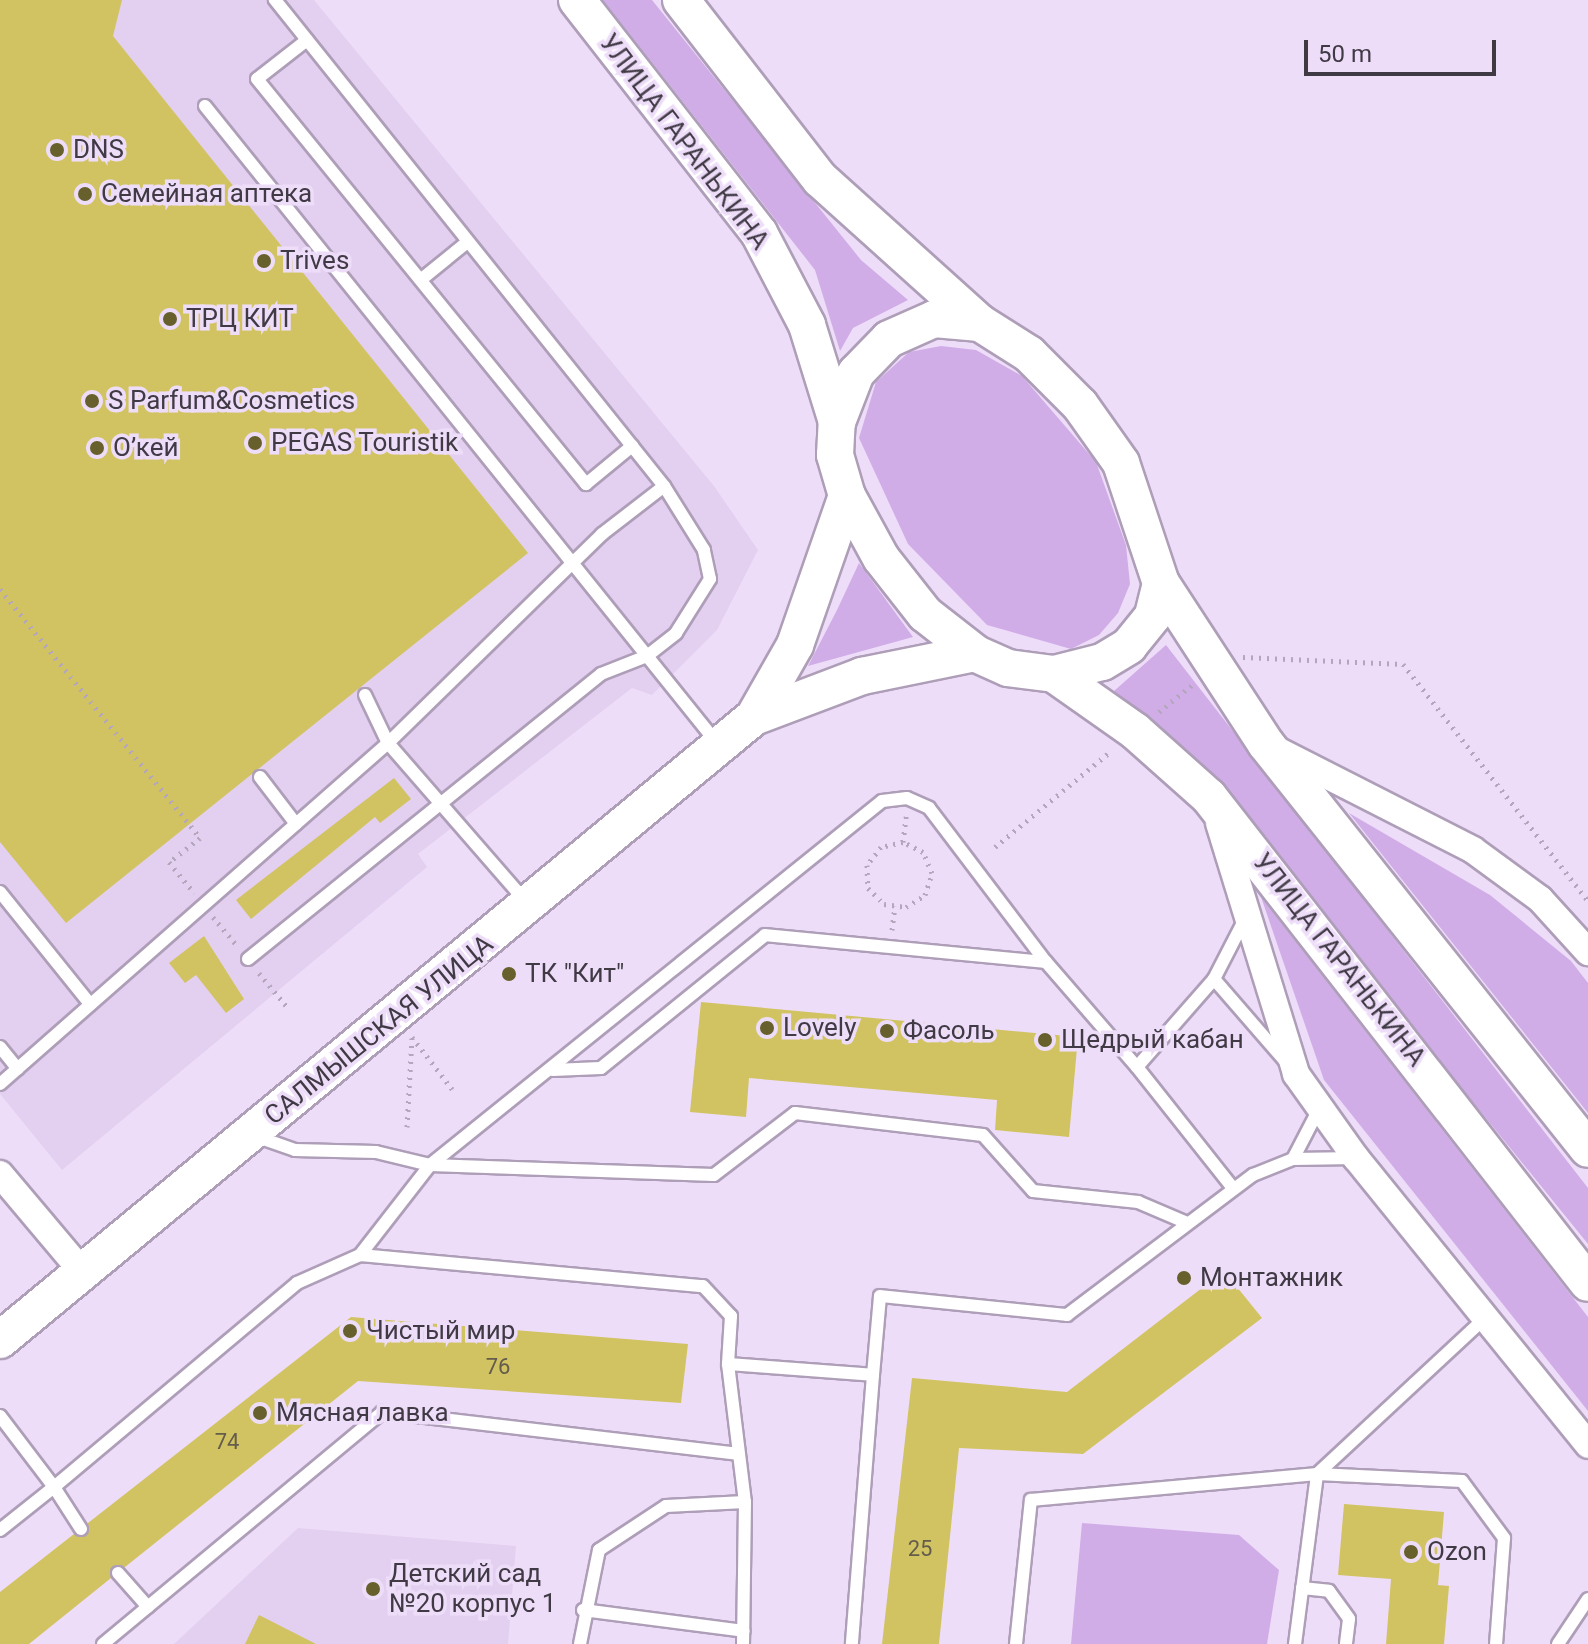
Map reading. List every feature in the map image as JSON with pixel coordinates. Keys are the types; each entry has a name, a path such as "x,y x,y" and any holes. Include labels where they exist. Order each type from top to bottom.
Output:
{"main road":[{"name":"УЛИЦА ГАРАНЬКИНА","path":"577,0 759,233 807,325 837,422"},
{"path":"681,0 820,179 980,323 1039,364 1080,405 1121,463 1161,583 1266,744 1588,1149"},
{"path":"980,323 934,319 889,339 856,373 837,422 835,455 847,496 881,558 925,614 975,653 1008,668 1054,674 1102,662 1129,646 1153,616 1161,583"},
{"name":"САЛМЫШСКАЯ УЛИЦА","path":"754,717 795,645 847,496"},
{"name":"САЛМЫШСКАЯ УЛИЦА","path":"0,1340 85,1275 754,717 862,676 975,653"},
{"name":"УЛИЦА ГАРАНЬКИНА","path":"1054,674 1135,731 1209,797 1588,1283"}],"street":[{"path":"1266,744 1473,850 1540,899 1588,952"},
{"path":"1209,797 1250,909 1296,1074 1356,1158 1588,1445"},
{"path":"0,1174 85,1275"}],"lane":[{"path":"248,959 601,674 647,656 676,633 710,579 704,550 664,486 466,243 275,0"},
{"path":"307,40 257,79 423,278 586,484 632,446"},
{"path":"205,106 719,746"},
{"path":"423,278 466,243"},
{"path":"0,1084 388,743 572,566 664,486"},
{"path":"365,695 388,743 530,906"},
{"path":"260,777 296,824"},
{"path":"0,1530 297,1283 360,1255 430,1165 553,1070 882,801 907,798 929,808 1046,962 1137,1067 1233,1188"},
{"path":"0,892 90,1004"},
{"path":"1137,1067 1214,979 1250,909"},
{"path":"553,1070 601,1068 765,935 1046,962"},
{"path":"1214,979 1296,1074"},
{"path":"0,1047 18,1069"},
{"path":"1293,1159 1319,1109"},
{"path":"252,1135 295,1150 376,1152 430,1165 714,1175 795,1113 983,1135 1033,1191 1138,1202 1185,1222"},
{"path":"852,1644 880,1296 1067,1315 1233,1188 1293,1159 1356,1158"},
{"path":"360,1255 703,1286 731,1316 728,1364 745,1502 743,1637 583,1610"},
{"path":"1295,1644 1317,1474 1485,1318"},
{"path":"728,1364 873,1375"},
{"path":"103,1644 382,1412 738,1454"},
{"path":"0,1416 54,1487 81,1529"},
{"path":"1016,1644 1031,1500 1317,1474 1462,1481 1504,1538 1496,1644"},
{"path":"580,1644 583,1610 599,1550 666,1506 745,1502"},
{"path":"118,1573 148,1607"},
{"path":"1302,1588 1329,1591 1349,1619 1346,1644"},
{"path":"1558,1644 1588,1599"}],"path":[{"path":"0,589 191,827"},
{"path":"903,842 907,798"},
{"path":"903,842 923,852 932,873 925,895 906,907 884,904 868,888 867,865 881,847 903,842"},
{"path":"266,981 288,1008"},
{"path":"407,1127 412,1037 452,1089"}],"shaded area":[{"path":"0,0 314,0 714,486 758,550 717,630 652,695 632,688 418,854 427,867 62,1170 0,1094"},
{"path":"603,0 652,0 861,260 908,300 853,328 840,351 815,270"},
{"path":"941,346 976,350 1022,376 1096,462 1126,545 1130,584 1118,613 1099,635 1071,649 987,625 908,544 859,438 876,382 909,352"},
{"path":"859,563 913,637 808,666 837,610"},
{"path":"1166,645 1588,1188 1588,1244 1188,751 1114,691"},
{"path":"1349,813 1490,895 1571,961 1588,983 1588,1113"},
{"path":"1261,897 1588,1317 1588,1411 1324,1080"},
{"path":"1082,1523 1239,1535 1279,1570 1267,1644 1071,1644"},
{"name":"Детский сад №20 корпус 1","path":"298,1528 516,1546 508,1644 174,1644"}],"building":[{"name":"ТРЦ КИТ","path":"0,0 122,0 113,36 528,553 66,923 0,842"},
{"path":"394,778 411,799 380,823 375,817 251,919 236,900"},
{"path":"204,936 244,999 226,1013 196,975 185,983 169,963"},
{"path":"701,1002 1078,1037 1069,1137 995,1130 997,1100 749,1078 746,1117 690,1112"},
{"path":"1224,1271 1262,1318 1083,1454 959,1448 939,1644 882,1644 912,1378 1067,1392"},
{"path":"351,1317 688,1344 681,1403 358,1381 125,1567 113,1566 111,1578 29,1644 0,1644 0,1592 74,1534 86,1536 88,1523"},
{"path":"1344,1504 1444,1512 1438,1585 1449,1586 1444,1644 1386,1644 1391,1579 1338,1575"},
{"path":"259,1615 316,1644 245,1644"}],"place":[{"name":"DNS","path":"57,150"},
{"name":"Семейная аптека","path":"85,194"},
{"name":"Trives","path":"264,261"},
{"name":"ТРЦ КИТ","path":"170,319"},
{"name":"S Parfum&Cosmetics","path":"92,401"},
{"name":"PEGAS Touristik","path":"255,443"},
{"name":"О’кей","path":"97,448"},
{"name":"ТК \"Кит\"","path":"509,974"},
{"name":"Lovely","path":"767,1028"},
{"name":"Фасоль","path":"887,1031"},
{"name":"Щедрый кабан","path":"1045,1040"},
{"name":"Монтажник","path":"1184,1278"},
{"name":"Чистый мир","path":"350,1331"},
{"name":"Мясная лавка","path":"260,1413"},
{"name":"Ozon","path":"1411,1552"},
{"name":"Детский сад №20 корпус 1","path":"373,1589"}]}
